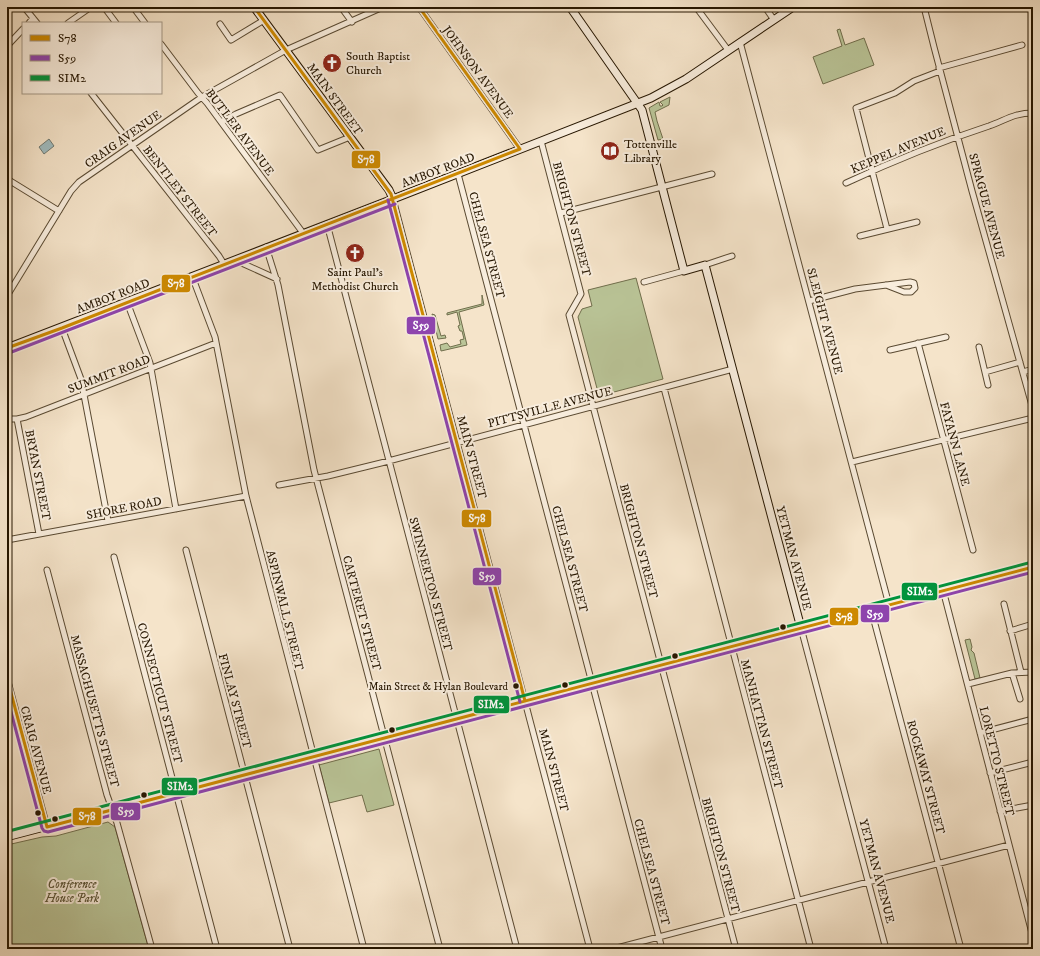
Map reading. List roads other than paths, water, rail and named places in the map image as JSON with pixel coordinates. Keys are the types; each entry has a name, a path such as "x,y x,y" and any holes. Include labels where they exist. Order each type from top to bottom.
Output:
{"main road":[{"path":"801,628 1033,567"}],"street":[{"path":"24,7 35,21"},
{"path":"69,22 91,7"},
{"path":"104,7 115,22"},
{"path":"133,7 144,22"},
{"name":"MAIN STREET","path":"254,7 389,190 393,199 590,949"},
{"path":"341,7 352,22"},
{"name":"CRAIG AVENUE","path":"7,296 76,185 202,97 286,50 383,7"},
{"name":"JOHNSON AVENUE","path":"419,7 520,149"},
{"path":"570,7 643,112 684,271"},
{"path":"696,7 728,50"},
{"path":"765,7 774,20"},
{"name":"AMBOY ROAD","path":"7,348 458,174 637,103 677,84 794,7"},
{"name":"SPRAGUE AVENUE","path":"924,7 1033,409"},
{"path":"220,24 231,40 264,20"},
{"path":"7,46 22,30"},
{"name":"SLEIGHT AVENUE","path":"740,42 889,605"},
{"name":"BUTLER AVENUE","path":"162,45 303,233"},
{"path":"887,229 856,108 894,93 914,81 940,69 1022,45"},
{"name":"BENTLEY STREET","path":"92,94 224,264"},
{"path":"221,122 280,95 318,150 350,137"},
{"name":"KEPPEL AVENUE","path":"846,183 873,170 958,136 1020,113 1033,113"},
{"name":"BRIGHTON STREET","path":"541,141 581,294 569,315 736,949"},
{"name":"CHELSEA STREET","path":"458,174 662,949"},
{"path":"561,213 712,174"},
{"path":"7,178 59,211"},
{"path":"860,236 917,222"},
{"name":"SWINNERTON STREET","path":"327,224 388,462 517,949"},
{"name":"CARTERET STREET","path":"266,247 277,279 316,478 440,949"},
{"path":"644,282 732,256"},
{"path":"234,260 277,279"},
{"name":"YETMAN AVENUE","path":"704,265 733,369 886,949"},
{"name":"ASPINWALL STREET","path":"192,276 212,326 246,496 364,949"},
{"path":"809,300 855,288 910,282 914,283 915,288 911,292 904,292 886,285"},
{"path":"127,302 149,360 176,509"},
{"path":"62,328 79,371 108,521"},
{"path":"890,350 946,337"},
{"name":"SUMMIT ROAD","path":"7,419 17,419 84,395 216,343"},
{"name":"FAYANN LANE","path":"918,343 973,550"},
{"path":"979,347 988,385"},
{"path":"985,372 1020,362"},
{"name":"PITTSVILLE AVENUE","path":"279,485 388,462 524,424 733,369"},
{"path":"1023,372 1033,369"},
{"name":"MANHATTAN STREET","path":"664,388 811,949"},
{"path":"852,462 1033,418"},
{"name":"BRYAN STREET","path":"17,419 39,534"},
{"name":"SHORE ROAD","path":"7,540 246,496"},
{"name":"FINLAY STREET","path":"186,550 290,949"},
{"name":"CONNECTICUT STREET","path":"114,557 217,949"},
{"name":"MASSACHUSETTS STREET","path":"47,570 107,796 152,949"},
{"name":"LORETTO STREET","path":"943,590 1033,937"},
{"path":"1004,604 1021,672"},
{"name":"ROCKAWAY STREET","path":"872,609 961,949"},
{"path":"1010,631 1033,624"},
{"path":"9,834 47,827 801,628"},
{"path":"968,684 1012,673 1033,672"},
{"path":"1012,673 1020,699"},
{"name":"CRAIG AVENUE","path":"7,678 47,827"},
{"path":"980,733 1033,719"},
{"path":"990,773 1033,762"},
{"path":"1000,810 1033,805"},
{"path":"613,949 1009,845"}],"water":[{"path":"49,139 54,146 44,154 39,147"}],"place":[{"name":"South Baptist Church","path":"332,63"},
{"name":"Tottenville Library","path":"610,151"},
{"name":"Saint Paul's Methodist Church","path":"355,253"},
{"name":"Main Street & Hylan Boulevard","path":"516,686"}],"park label":[{"name":"Conference House Park","path":"72,891"}]}
